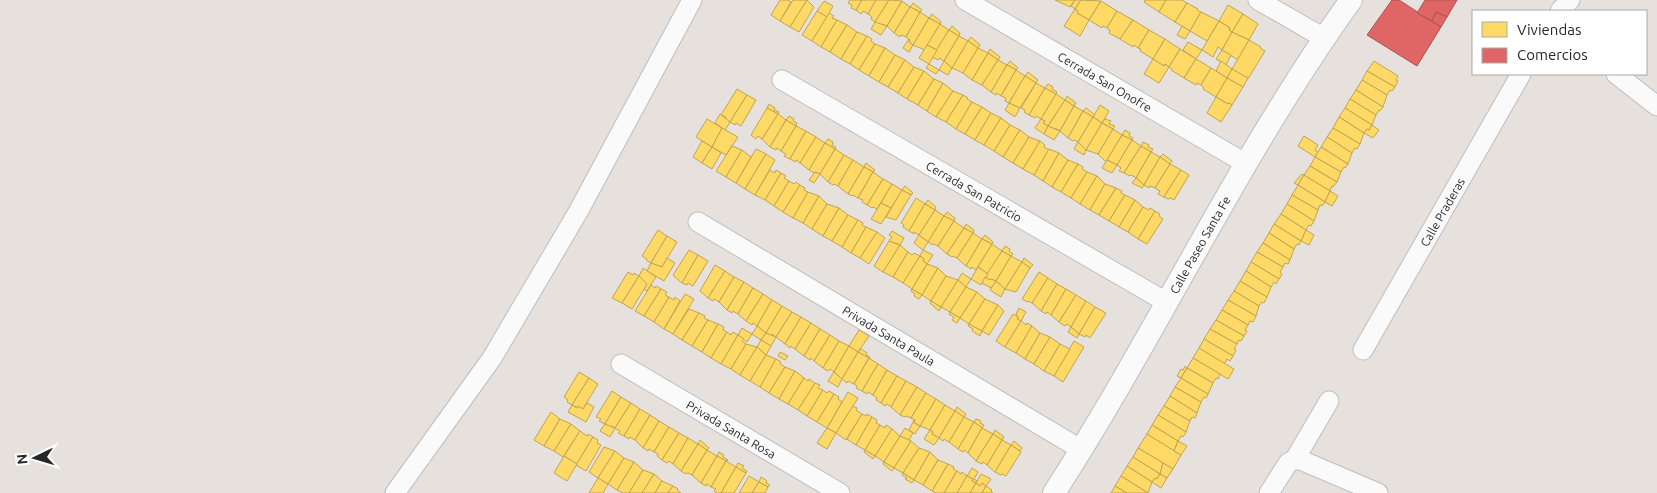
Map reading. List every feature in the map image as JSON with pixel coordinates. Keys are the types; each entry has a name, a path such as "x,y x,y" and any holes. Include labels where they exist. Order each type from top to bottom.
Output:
{"street":[{"path":"395,493 492,358 578,212 692,0"},
{"name":"Cerrada San Onofre","path":"965,0 1245,163"},
{"path":"1258,0 1324,38"},
{"name":"Calle Paseo Santa Fe","path":"1054,493 1082,450 1168,303 1245,163 1324,38 1351,0"},
{"path":"1561,10 1570,0"},
{"name":"Calle Praderas","path":"1363,350 1520,75"},
{"path":"1617,75 1657,106"},
{"name":"Cerrada San Patricio","path":"782,80 1168,303"},
{"name":"Privada Santa Paula","path":"698,222 1082,450"},
{"name":"Privada Santa Rosa","path":"621,364 840,493"},
{"path":"1299,460 1329,400"},
{"path":"1270,493 1288,464 1299,460 1378,493"}],"building: Viviendas":[{"path":"780,0 791,2 780,21 771,15"},
{"path":"793,0 807,0 790,27 780,21"},
{"path":"807,0 814,7 799,32 790,27"},
{"path":"850,0 862,0 856,10 851,8 852,5 848,3"},
{"path":"862,0 876,0 868,14 863,11 861,14 856,10"},
{"path":"876,0 889,0 875,22 868,14"},
{"path":"889,0 902,1 887,26 881,25 875,22"},
{"path":"1055,0 1075,0 1070,7"},
{"path":"1075,0 1081,0 1075,9 1071,6"},
{"path":"1081,0 1101,1 1089,20 1077,13 1078,11 1075,9"},
{"path":"1145,0 1166,0 1159,12 1144,2"},
{"path":"1166,0 1182,0 1187,3 1175,22 1159,12"},
{"path":"824,1 833,6 827,17 817,11"},
{"path":"902,1 910,7 894,33 887,26"},
{"path":"1101,1 1117,11 1107,28 1103,26 1102,28 1089,20"},
{"path":"913,3 922,10 920,12 910,7"},
{"path":"1187,3 1201,12 1190,31 1175,22"},
{"path":"1228,5 1243,14 1232,32 1229,30 1230,28 1219,21"},
{"path":"910,7 920,12 906,37 901,35 900,37 894,33"},
{"path":"1075,9 1078,11 1077,13 1089,20 1080,36 1064,26"},
{"path":"817,11 827,17 812,41 802,35"},
{"path":"1117,11 1133,20 1120,39 1109,33 1110,30 1107,28"},
{"path":"920,12 929,18 913,45 906,37"},
{"path":"1201,12 1219,21 1207,41 1190,31"},
{"path":"829,13 834,16 832,18 837,20 821,47 812,41"},
{"path":"932,14 941,22 940,24 929,18"},
{"path":"1243,14 1258,24 1249,40 1232,32"},
{"path":"929,18 940,24 925,50 913,45"},
{"path":"837,20 847,25 830,52 821,47"},
{"path":"1133,20 1149,30 1138,48 1120,39"},
{"path":"1219,21 1230,28 1229,30 1232,32 1222,50 1218,47 1213,57 1202,50"},
{"path":"875,22 887,26 881,35 871,29"},
{"path":"940,24 949,30 937,50 927,45"},
{"path":"847,25 857,32 841,59 830,52"},
{"path":"952,26 960,33 959,36 949,30"},
{"path":"1182,26 1190,31 1185,39 1177,35"},
{"path":"949,30 959,36 944,61 939,58 938,60 932,57"},
{"path":"1149,30 1165,39 1153,59 1138,48"},
{"path":"857,32 867,36 850,64 841,59"},
{"path":"1232,32 1249,40 1238,60 1222,50"},
{"path":"867,36 875,44 859,70 850,64"},
{"path":"959,36 968,41 952,68 944,61"},
{"path":"971,37 980,45 978,48 968,41"},
{"path":"909,39 909,42 913,45 909,52 903,48"},
{"path":"1165,39 1180,49 1169,67 1153,59"},
{"path":"1249,40 1265,51 1248,79 1232,69"},
{"path":"968,41 978,48 963,73 952,68"},
{"path":"1188,42 1202,50 1196,59 1183,50"},
{"path":"875,44 885,48 869,76 859,70"},
{"path":"927,45 937,50 929,64 919,58"},
{"path":"885,48 895,55 879,82 869,76"},
{"path":"978,48 988,53 972,80 963,73"},
{"path":"990,49 1000,57 998,60 988,53"},
{"path":"1180,49 1196,59 1184,78 1169,67"},
{"path":"1222,50 1231,55 1226,65 1216,59"},
{"path":"988,53 998,60 982,85 972,80"},
{"path":"895,55 905,60 888,87 879,82"},
{"path":"1153,59 1169,67 1159,83 1144,74"},
{"path":"1196,59 1211,68 1201,85 1197,83 1196,85 1184,78"},
{"path":"905,60 914,67 898,93 888,87"},
{"path":"998,60 1007,65 991,92 982,85"},
{"path":"944,61 952,68 948,75 939,70"},
{"path":"1010,61 1018,68 1016,70 1007,65"},
{"path":"1221,61 1232,69 1227,78 1216,71"},
{"path":"1374,61 1398,76 1395,87 1367,71"},
{"path":"929,64 939,70 936,74 926,68"},
{"path":"1007,65 1016,70 1001,96 997,93 996,95 991,92"},
{"path":"914,67 924,71 907,99 898,93"},
{"path":"1211,68 1227,78 1216,97 1203,89 1201,85"},
{"path":"1232,69 1248,78 1243,87 1227,78"},
{"path":"1016,70 1025,76 1009,103 1005,101 1006,98 1001,96"},
{"path":"924,71 934,79 918,105 907,99"},
{"path":"1367,71 1395,87 1387,95 1362,80"},
{"path":"1028,72 1038,80 1036,83 1025,76"},
{"path":"1025,76 1036,83 1020,108 1009,103"},
{"path":"1227,78 1243,87 1232,105 1216,97"},
{"path":"934,79 943,83 927,111 918,105"},
{"path":"1362,80 1387,95 1383,107 1356,90"},
{"path":"943,83 953,91 936,117 927,111"},
{"path":"1036,83 1045,88 1029,115 1021,108"},
{"path":"1048,84 1057,92 1056,94 1045,88"},
{"path":"1045,88 1056,94 1041,119 1036,116 1035,118 1029,115"},
{"path":"737,89 747,95 730,122 721,115"},
{"path":"1356,90 1383,107 1376,115 1350,99"},
{"path":"953,91 963,95 946,122 936,117"},
{"path":"1056,94 1065,100 1048,126 1041,119"},
{"path":"747,95 756,100 741,126 736,123 735,125 730,122"},
{"path":"963,95 972,102 956,129 946,122"},
{"path":"1067,96 1076,103 1074,106 1065,100"},
{"path":"1216,97 1232,105 1221,122 1207,113"},
{"path":"1350,99 1376,115 1372,125 1345,108"},
{"path":"1065,100 1074,106 1060,131 1048,126"},
{"path":"972,102 982,107 965,134 956,129"},
{"path":"1009,103 1020,108 1015,117 1005,110"},
{"path":"769,104 775,108 774,110 779,112 778,114 767,108"},
{"path":"1100,105 1109,111 1102,123 1093,117"},
{"path":"1074,106 1083,111 1068,138 1060,131"},
{"path":"982,107 991,113 975,140 965,134"},
{"path":"767,108 778,114 762,139 758,136 756,139 751,135"},
{"path":"1086,108 1095,115 1093,117 1083,111"},
{"path":"1345,108 1372,125 1369,130 1367,129 1364,133 1339,117"},
{"path":"1083,111 1093,117 1078,142 1073,141 1068,138"},
{"path":"991,113 1001,118 984,145 975,140"},
{"path":"720,114 730,122 725,130 715,123"},
{"path":"778,114 786,120 770,147 762,139"},
{"path":"789,116 797,123 796,126 786,120"},
{"path":"1093,117 1102,123 1086,150 1078,142"},
{"path":"1339,117 1364,133 1360,144 1333,128"},
{"path":"1001,118 1010,125 994,151 984,145"},
{"path":"707,119 722,128 712,147 696,137"},
{"path":"1041,119 1048,126 1044,134 1035,128"},
{"path":"1105,119 1111,121 1109,124 1115,126 1113,129 1102,123"},
{"path":"786,120 796,126 781,151 777,148 776,150 770,147"},
{"path":"1102,123 1113,129 1098,154 1086,150"},
{"path":"1010,125 1020,130 1003,157 994,151"},
{"path":"1372,125 1379,130 1373,138 1364,133"},
{"path":"796,126 806,131 790,159 784,156 786,154 781,151"},
{"path":"1048,126 1060,131 1054,140 1044,134"},
{"path":"722,128 738,137 726,155 712,147"},
{"path":"1333,128 1360,144 1357,149 1355,148 1352,153 1327,137"},
{"path":"1113,129 1122,135 1106,162 1098,154"},
{"path":"1020,130 1029,137 1013,163 1003,157"},
{"path":"1125,130 1130,133 1129,136 1133,138 1132,140 1122,135"},
{"path":"806,131 816,137 800,163 796,160 795,162 790,159"},
{"path":"1122,135 1132,140 1117,165 1107,160"},
{"path":"1304,136 1318,145 1315,150 1318,152 1315,157 1298,146"},
{"path":"816,137 825,143 809,170 800,163"},
{"path":"1029,137 1040,141 1023,169 1013,163"},
{"path":"1327,137 1352,153 1348,164 1321,147"},
{"path":"828,139 833,142 832,145 836,147 835,149 825,143"},
{"path":"1132,140 1141,146 1124,173 1119,171 1121,168 1117,165"},
{"path":"702,141 712,147 702,163 693,157"},
{"path":"1040,141 1049,150 1034,175 1023,169"},
{"path":"1078,142 1086,150 1084,155 1074,149"},
{"path":"1143,142 1153,149 1151,152 1141,146"},
{"path":"825,143 835,149 820,174 814,173 809,170"},
{"path":"732,146 742,150 726,177 716,171"},
{"path":"1141,146 1151,152 1136,178 1124,173"},
{"path":"712,147 721,153 712,169 702,163"},
{"path":"1321,147 1348,164 1341,172 1315,157"},
{"path":"756,149 766,154 745,189 736,183"},
{"path":"835,149 844,155 828,182 820,174"},
{"path":"1049,149 1059,153 1043,181 1034,175"},
{"path":"742,150 751,157 736,183 726,177"},
{"path":"1151,152 1160,157 1144,185 1136,178"},
{"path":"1059,153 1068,160 1052,187 1043,181"},
{"path":"766,154 775,160 755,195 745,189"},
{"path":"1163,154 1172,161 1170,164 1160,157"},
{"path":"844,155 853,160 838,186 833,185 828,182"},
{"path":"1160,157 1170,164 1155,188 1150,186 1149,188 1144,185"},
{"path":"1315,157 1341,172 1337,182 1310,166"},
{"path":"853,160 864,167 848,194 838,186"},
{"path":"1068,160 1078,164 1061,192 1052,187"},
{"path":"1107,160 1117,165 1112,173 1102,168"},
{"path":"866,163 875,170 873,172 864,167"},
{"path":"1078,164 1087,172 1071,198 1061,192"},
{"path":"1170,164 1181,170 1164,197 1158,194 1160,191 1155,188"},
{"path":"1310,166 1337,182 1330,191 1304,175"},
{"path":"864,167 873,172 858,198 848,194"},
{"path":"770,170 775,173 776,170 781,173 765,200 755,195"},
{"path":"1181,170 1189,175 1174,200 1164,197"},
{"path":"815,172 820,174 814,183 809,180"},
{"path":"873,172 883,179 867,205 858,198"},
{"path":"1087,172 1097,176 1080,204 1071,198"},
{"path":"781,173 789,181 774,206 765,200"},
{"path":"1302,174 1304,175 1298,185 1294,183"},
{"path":"1304,175 1330,191 1325,202 1298,185"},
{"path":"1097,176 1105,184 1090,210 1080,204"},
{"path":"1136,178 1144,185 1142,188 1132,183"},
{"path":"883,179 892,184 877,209 872,208 867,205"},
{"path":"789,181 800,185 783,212 774,206"},
{"path":"892,184 902,190 891,208 881,203"},
{"path":"1105,184 1116,188 1099,215 1090,210"},
{"path":"800,185 808,192 793,218 783,212"},
{"path":"1298,185 1325,202 1322,206 1320,205 1318,210 1292,195"},
{"path":"905,186 913,193 911,195 902,190"},
{"path":"1116,188 1125,195 1109,221 1099,215"},
{"path":"902,190 911,195 896,220 886,217"},
{"path":"1330,191 1338,196 1332,206 1325,202"},
{"path":"808,192 819,196 803,223 793,218"},
{"path":"1125,195 1135,200 1119,227 1109,221"},
{"path":"1292,195 1318,210 1314,221 1287,204"},
{"path":"819,196 827,204 812,229 803,223"},
{"path":"916,198 925,204 909,231 901,223"},
{"path":"928,200 936,207 935,210 925,204"},
{"path":"1135,200 1143,207 1128,232 1119,227"},
{"path":"881,203 891,208 881,224 871,219"},
{"path":"827,204 839,208 823,236 812,229"},
{"path":"925,204 935,210 919,235 914,232 914,234 909,231"},
{"path":"1287,204 1314,221 1311,226 1309,225 1306,230 1281,214"},
{"path":"1143,207 1155,211 1138,239 1128,232"},
{"path":"839,208 848,215 832,241 823,236"},
{"path":"935,210 944,216 928,242 919,235"},
{"path":"1155,211 1163,219 1147,244 1138,239"},
{"path":"947,212 955,218 954,221 944,216"},
{"path":"1281,214 1306,230 1301,241 1274,224"},
{"path":"848,215 858,220 842,247 832,241"},
{"path":"944,216 954,221 938,246 933,245 928,242"},
{"path":"858,220 866,227 851,253 842,247"},
{"path":"954,221 964,228 947,254 938,246"},
{"path":"966,224 974,230 973,233 964,228"},
{"path":"1274,224 1301,241 1299,245 1297,244 1294,249 1269,233"},
{"path":"866,227 877,232 860,258 851,253"},
{"path":"964,228 973,233 957,258 952,257 947,254"},
{"path":"658,230 667,236 651,263 642,256"},
{"path":"1306,230 1314,235 1309,245 1301,241"},
{"path":"892,231 904,238 900,245 889,241 892,237 889,235"},
{"path":"877,232 885,238 869,264 860,258"},
{"path":"973,233 982,239 966,266 957,258"},
{"path":"1269,233 1294,249 1290,260 1263,243"},
{"path":"919,235 928,242 923,250 914,243"},
{"path":"985,235 993,242 992,244 982,239"},
{"path":"667,236 677,242 662,267 656,266 651,263"},
{"path":"982,239 992,244 976,270 972,267 971,269 966,266"},
{"path":"889,241 900,245 883,272 874,266"},
{"path":"1263,243 1290,260 1288,264 1285,263 1283,267 1257,252"},
{"path":"992,244 1002,251 988,274 978,267"},
{"path":"900,245 908,252 893,277 883,272"},
{"path":"1005,246 1013,254 1011,256 1002,251"},
{"path":"689,250 698,255 682,283 673,275"},
{"path":"923,250 933,255 927,264 920,256"},
{"path":"1002,251 1011,256 996,281 990,280 985,277"},
{"path":"908,252 912,255 914,253 920,256 903,283 893,277"},
{"path":"1257,252 1283,267 1279,279 1251,262"},
{"path":"698,255 708,261 693,286 688,283 687,285 682,283"},
{"path":"920,256 927,264 912,289 903,283"},
{"path":"1011,256 1022,262 1005,289 996,281"},
{"path":"667,258 675,263 664,281 647,271 651,263 662,267"},
{"path":"1024,258 1033,265 1030,268 1022,262"},
{"path":"1022,262 1030,268 1016,292 1005,289"},
{"path":"1251,262 1279,279 1276,284 1274,282 1271,287 1246,271"},
{"path":"927,264 938,268 922,295 912,289"},
{"path":"715,265 725,271 708,298 700,291"},
{"path":"978,267 988,274 981,285 971,279"},
{"path":"643,268 656,277 647,291 644,289 647,284 639,276"},
{"path":"938,268 946,276 931,301 922,295"},
{"path":"725,271 734,277 719,302 714,299 713,301 708,298"},
{"path":"1246,271 1271,287 1267,297 1240,281"},
{"path":"628,272 639,276 622,303 612,298"},
{"path":"1039,272 1048,278 1032,303 1027,302 1022,299"},
{"path":"962,273 971,279 966,287 958,280"},
{"path":"639,276 647,284 632,309 622,303"},
{"path":"946,276 958,280 941,307 931,301"},
{"path":"734,277 744,282 727,310 719,302"},
{"path":"985,277 996,281 991,288 982,283"},
{"path":"1048,278 1057,284 1041,311 1032,303"},
{"path":"958,280 966,287 950,312 941,307"},
{"path":"996,281 1005,289 1001,297 990,290"},
{"path":"1240,281 1267,297 1264,303 1262,302 1259,306 1234,291"},
{"path":"744,282 753,288 738,314 733,311 732,313 727,310"},
{"path":"1057,284 1066,289 1051,315 1047,312 1046,314 1041,311"},
{"path":"651,285 661,289 644,316 635,311"},
{"path":"966,287 977,292 960,318 950,312"},
{"path":"753,288 763,294 746,321 738,314"},
{"path":"661,289 667,292 665,295 669,297 654,322 644,316"},
{"path":"912,289 922,295 919,299 914,296 915,294 911,291"},
{"path":"1066,289 1076,295 1059,322 1051,315"},
{"path":"1234,291 1259,306 1256,316 1228,300"},
{"path":"977,292 985,299 969,324 960,318"},
{"path":"685,294 694,299 673,334 664,329"},
{"path":"763,294 772,300 757,326 753,323 752,325 746,321"},
{"path":"1076,295 1086,301 1071,327 1067,324 1065,326 1059,322"},
{"path":"669,297 674,300 675,297 680,301 664,329 654,322"},
{"path":"985,299 998,305 982,331 969,324"},
{"path":"772,300 782,306 766,333 757,326"},
{"path":"1228,300 1256,316 1253,322 1250,321 1248,325 1222,310"},
{"path":"931,301 941,307 939,311 930,303"},
{"path":"1086,301 1095,307 1079,334 1071,327"},
{"path":"998,305 1004,311 989,335 982,331"},
{"path":"782,306 792,312 776,337 772,334 771,336 766,333"},
{"path":"1095,307 1106,313 1090,338 1086,335 1085,337 1079,334"},
{"path":"1019,308 1026,312 1021,321 1017,319 1016,314"},
{"path":"689,309 699,313 682,340 673,334"},
{"path":"1222,310 1248,325 1244,336 1216,320"},
{"path":"792,312 801,317 785,344 776,337"},
{"path":"950,312 960,318 957,323 952,320 954,317 949,314"},
{"path":"699,313 708,320 692,346 682,340"},
{"path":"1013,314 1021,321 1005,347 996,341"},
{"path":"801,317 811,323 795,349 791,346 790,348 785,344"},
{"path":"708,320 718,324 702,352 692,346"},
{"path":"1216,320 1244,336 1241,341 1239,340 1237,344 1210,329"},
{"path":"1021,321 1026,325 1027,323 1032,326 1016,353 1005,347"},
{"path":"811,323 820,329 804,356 795,349"},
{"path":"718,324 724,327 723,330 727,332 711,358 702,352"},
{"path":"969,324 982,331 980,336 972,331 973,329 968,326"},
{"path":"757,326 766,333 761,340 752,334"},
{"path":"1032,326 1040,333 1025,359 1016,353"},
{"path":"1071,327 1079,334 1077,338 1068,332"},
{"path":"742,328 752,334 747,342 738,335"},
{"path":"820,329 830,335 814,361 811,358 810,360 804,356"},
{"path":"1210,329 1237,344 1233,356 1204,339"},
{"path":"859,330 869,336 858,352 849,346"},
{"path":"727,332 731,335 733,332 738,335 721,364 711,358"},
{"path":"766,333 776,337 771,346 761,340"},
{"path":"1040,333 1050,337 1034,364 1025,359"},
{"path":"738,335 744,339 742,341 746,344 731,369 721,364"},
{"path":"830,335 839,341 823,368 814,361"},
{"path":"1050,337 1060,344 1044,371 1034,364"},
{"path":"1204,339 1233,356 1230,361 1227,359 1224,364 1199,348"},
{"path":"761,340 771,346 766,355 757,347"},
{"path":"839,341 849,346 834,372 830,369 828,371 823,368"},
{"path":"1074,341 1084,347 1063,382 1054,376"},
{"path":"746,344 757,347 740,375 731,369"},
{"path":"1060,344 1070,349 1054,376 1044,371"},
{"path":"849,346 858,352 842,379 834,372"},
{"path":"757,347 766,355 750,381 740,375"},
{"path":"1199,348 1234,369 1228,379 1193,358"},
{"path":"861,349 867,353 866,355 869,358 858,352"},
{"path":"780,352 788,356 785,360 778,356"},
{"path":"858,352 869,358 854,384 848,381 847,383 842,379"},
{"path":"766,355 776,359 760,387 750,381"},
{"path":"869,358 878,364 862,391 856,388 857,386 854,384"},
{"path":"1193,358 1220,374 1218,379 1216,378 1213,383 1187,368"},
{"path":"776,359 785,367 769,393 760,387"},
{"path":"878,364 887,370 873,395 868,392 867,394 862,391"},
{"path":"1185,366 1187,368 1181,378 1177,376 1181,369 1183,370"},
{"path":"785,367 795,371 779,399 769,393"},
{"path":"1187,368 1213,383 1208,394 1181,378"},
{"path":"887,370 897,376 881,403 873,395"},
{"path":"795,371 804,378 788,404 779,399"},
{"path":"579,372 589,378 572,405 564,397"},
{"path":"834,372 842,379 838,387 828,381"},
{"path":"897,376 906,381 891,407 887,404 885,406 881,403"},
{"path":"589,378 598,384 583,409 578,406 577,408 572,405"},
{"path":"804,378 815,383 798,410 788,404"},
{"path":"1181,378 1208,394 1206,398 1204,397 1201,402 1175,387"},
{"path":"906,381 917,387 900,415 891,407"},
{"path":"815,383 820,385 818,388 823,390 807,416 798,410"},
{"path":"917,387 926,393 911,418 900,415"},
{"path":"1175,387 1201,402 1197,413 1170,396"},
{"path":"823,390 834,394 817,422 807,416"},
{"path":"612,391 621,397 605,424 596,417"},
{"path":"848,392 858,398 836,433 827,428"},
{"path":"926,393 936,399 920,426 914,423 915,420 911,418"},
{"path":"834,394 842,402 827,428 817,422"},
{"path":"1170,396 1197,413 1195,418 1192,417 1190,421 1164,406"},
{"path":"621,397 631,403 615,428 610,427 605,424"},
{"path":"936,399 945,405 930,430 920,426"},
{"path":"587,403 594,407 586,422 568,412 572,405 583,409"},
{"path":"631,403 640,409 624,436 618,433 620,431 615,428"},
{"path":"945,405 955,411 939,438 932,434 933,432 930,430"},
{"path":"853,406 862,414 846,440 836,433"},
{"path":"1164,406 1190,421 1186,432 1158,415"},
{"path":"957,407 966,414 964,417 955,411"},
{"path":"640,409 650,415 635,440 630,437 629,439 624,436"},
{"path":"955,411 964,417 949,442 944,439 943,441 939,438"},
{"path":"551,412 560,419 544,446 534,440"},
{"path":"862,414 872,417 856,445 847,439"},
{"path":"650,415 659,421 643,448 635,440"},
{"path":"1158,415 1186,432 1183,437 1181,436 1178,441 1152,425"},
{"path":"872,417 880,425 865,450 856,445"},
{"path":"964,417 974,422 958,449 949,442"},
{"path":"560,419 571,424 554,451 544,446"},
{"path":"976,419 984,425 982,428 974,422"},
{"path":"914,420 914,423 920,426 915,434 909,430"},
{"path":"659,421 669,427 654,452 649,449 648,451 643,448"},
{"path":"974,422 982,428 968,453 964,450 963,452 958,449"},
{"path":"571,424 580,431 563,457 554,451"},
{"path":"605,424 615,428 610,437 600,431"},
{"path":"880,425 885,428 886,425 892,429 875,456 865,450"},
{"path":"1152,425 1178,441 1174,451 1147,434"},
{"path":"669,427 679,433 662,460 654,452"},
{"path":"827,428 836,433 827,449 817,443"},
{"path":"905,428 913,433 909,440 900,436"},
{"path":"982,428 993,434 976,461 968,453"},
{"path":"892,429 900,436 884,462 875,456"},
{"path":"930,430 933,432 932,434 939,438 934,445 924,439"},
{"path":"995,430 1004,437 1002,440 993,434"},
{"path":"580,431 587,436 588,434 593,437 577,464 564,456"},
{"path":"679,433 688,438 673,464 669,461 667,463 662,460"},
{"path":"993,434 1002,440 987,465 983,462 982,464 976,461"},
{"path":"1147,434 1181,455 1173,469 1138,448"},
{"path":"900,436 911,441 894,468 884,462"},
{"path":"593,437 601,445 586,471 576,465"},
{"path":"688,438 698,444 681,471 673,464"},
{"path":"700,440 709,448 707,450 698,444"},
{"path":"1002,440 1011,445 995,472 987,465"},
{"path":"911,441 919,448 903,473 894,468"},
{"path":"1014,441 1022,448 1020,451 1011,445"},
{"path":"1178,441 1187,446 1181,455 1174,451"},
{"path":"698,444 707,450 692,475 686,474 681,471"},
{"path":"1011,445 1021,452 1006,476 1001,475 995,472"},
{"path":"604,447 615,451 598,478 589,472"},
{"path":"919,448 930,452 914,480 903,473"},
{"path":"1138,448 1163,463 1160,474 1133,457"},
{"path":"707,450 717,456 701,483 692,475"},
{"path":"865,450 875,456 873,459 864,452"},
{"path":"615,451 624,458 608,484 598,478"},
{"path":"719,452 728,460 726,461 717,456"},
{"path":"930,452 938,460 923,485 914,480"},
{"path":"564,456 577,464 567,481 554,473"},
{"path":"717,456 726,461 711,487 707,484 706,486 701,483"},
{"path":"1133,457 1160,474 1157,479 1155,478 1152,482 1127,466"},
{"path":"624,458 634,462 617,490 608,484"},
{"path":"938,460 948,464 932,491 923,485"},
{"path":"726,461 736,467 721,493 717,493 714,491 716,489 711,487"},
{"path":"634,462 643,470 629,493 623,493 617,490"},
{"path":"884,462 894,468 892,471 883,464"},
{"path":"738,463 744,466 742,468 747,471 746,473 736,467"},
{"path":"1163,463 1173,469 1167,478 1160,474"},
{"path":"948,464 957,471 944,493 932,491"},
{"path":"1127,466 1152,482 1148,493 1121,476"},
{"path":"736,467 746,473 734,493 721,493"},
{"path":"972,468 978,472 974,479 977,481 976,483 967,476"},
{"path":"643,470 654,474 642,493 629,493"},
{"path":"957,471 967,476 957,493 944,493"},
{"path":"903,473 914,480 912,483 905,479 907,478 902,475"},
{"path":"654,474 662,481 655,493 642,493"},
{"path":"981,474 991,479 986,486 982,483 980,486 976,483"},
{"path":"1160,474 1167,478 1161,488 1152,482"},
{"path":"749,476 759,482 752,493 739,493"},
{"path":"967,476 976,483 970,493 957,493"},
{"path":"1121,476 1148,493 1127,493 1115,486"},
{"path":"761,477 770,485 768,487 759,482"},
{"path":"598,478 608,484 603,493 589,493"},
{"path":"662,481 673,486 668,493 655,493"},
{"path":"759,482 768,487 765,493 752,493"},
{"path":"976,483 980,486 982,483 986,486 982,493 970,493"},
{"path":"673,486 678,489 681,493 668,493"},
{"path":"986,486 992,490 993,493 982,493"},
{"path":"1115,486 1127,493 1111,493"}],"building: Comercios":[{"path":"1392,0 1399,0 1441,27 1417,66 1367,35"},
{"path":"1425,0 1457,0 1447,17 1436,12 1432,21 1417,13"},
{"path":"1436,12 1447,17 1441,27 1432,21"}]}
